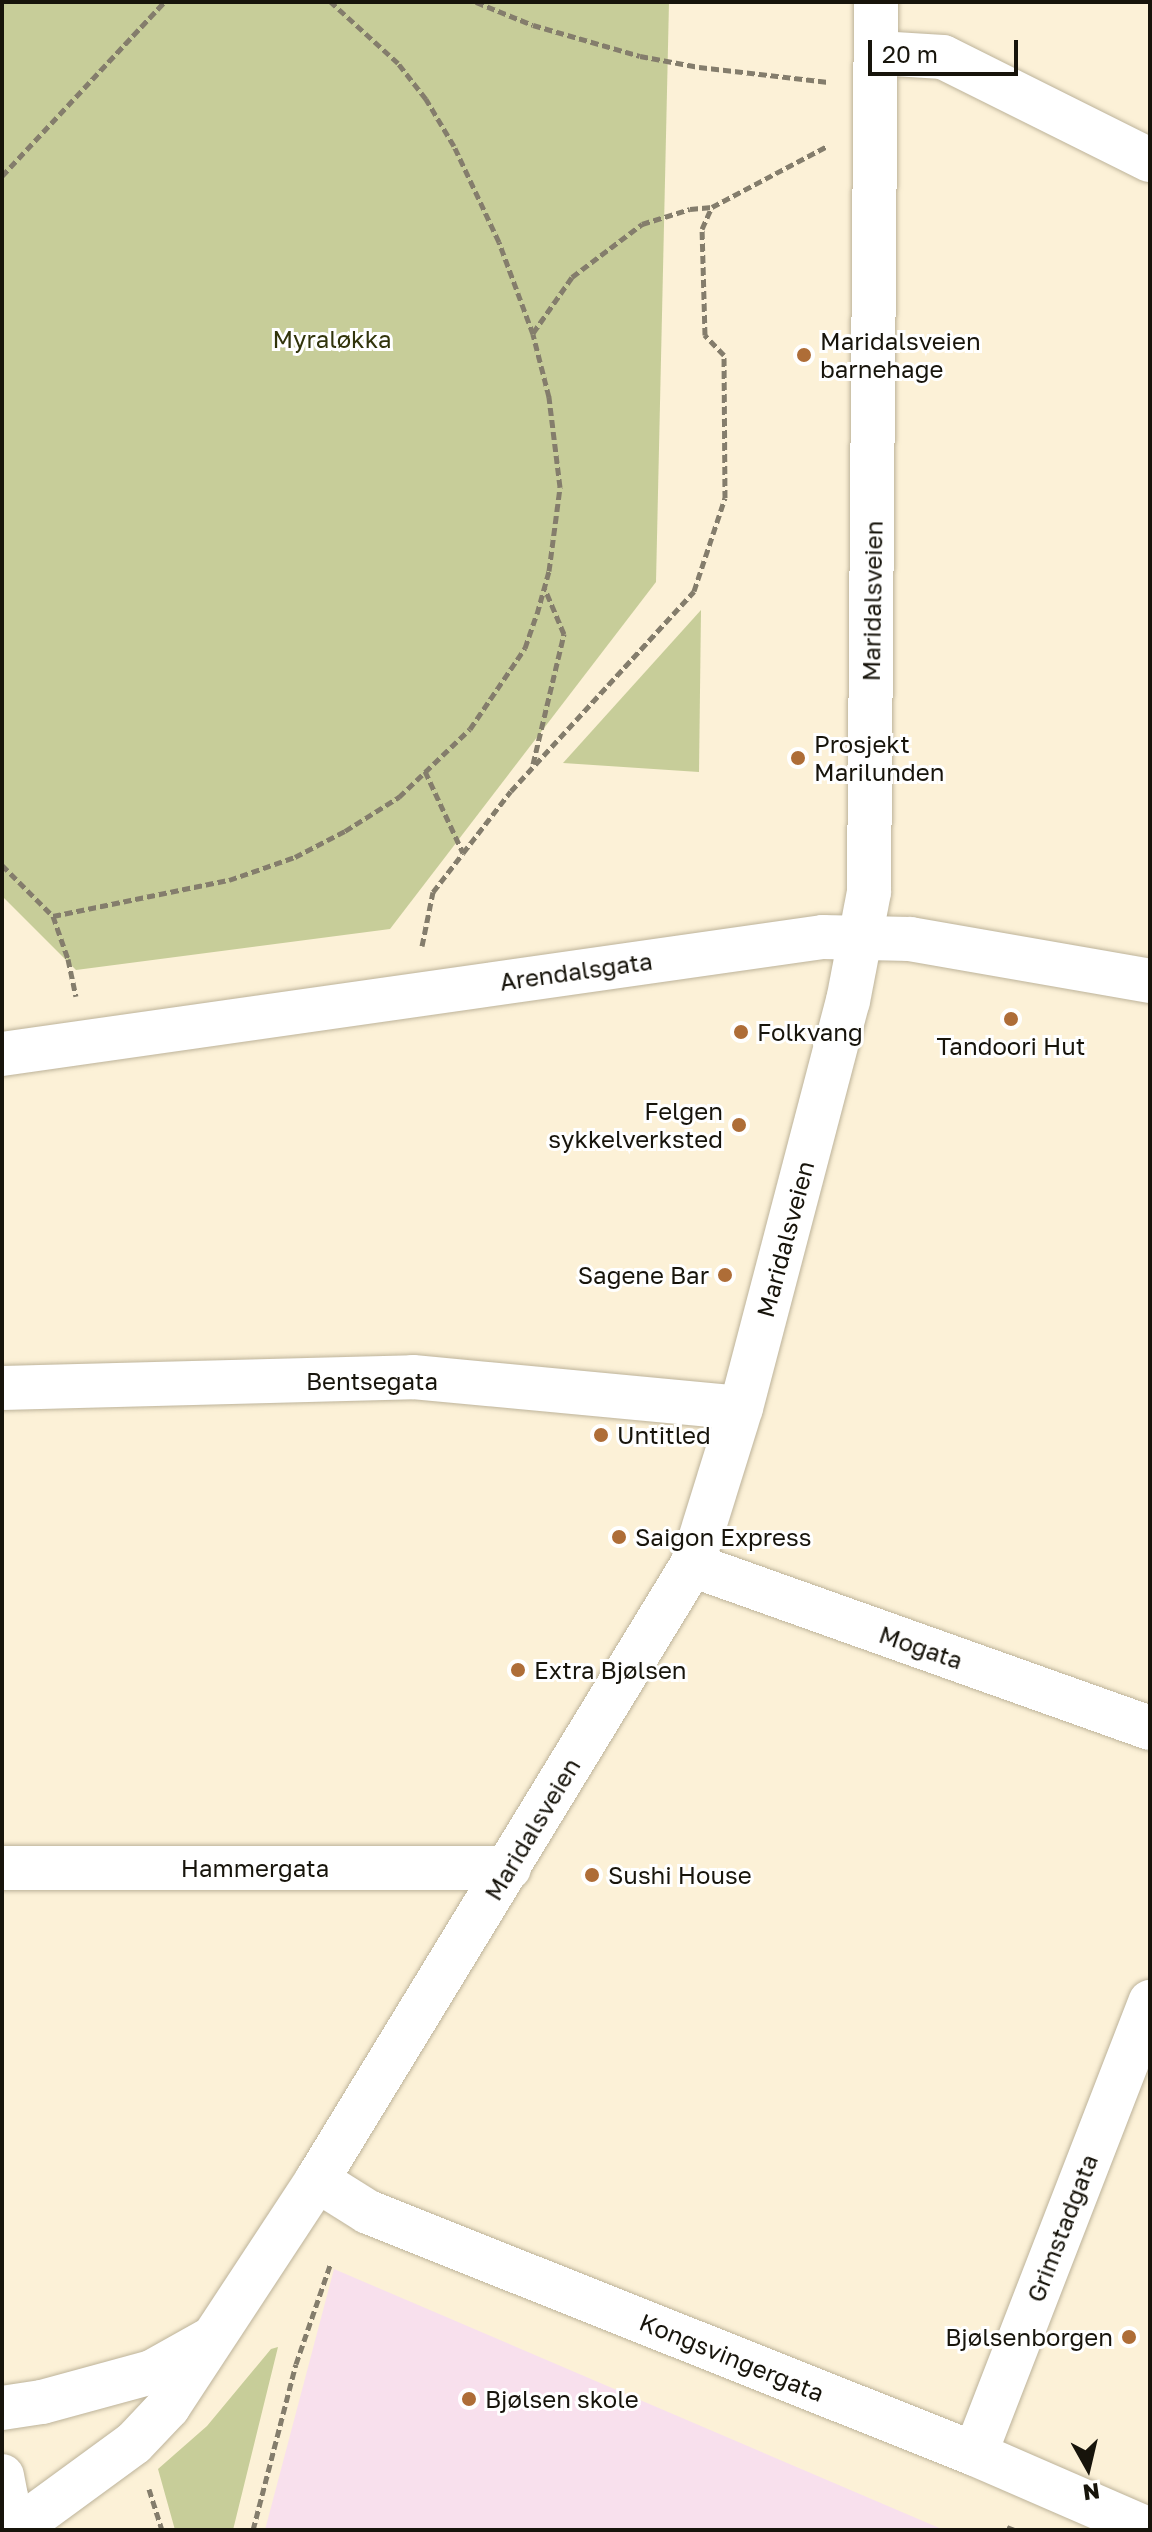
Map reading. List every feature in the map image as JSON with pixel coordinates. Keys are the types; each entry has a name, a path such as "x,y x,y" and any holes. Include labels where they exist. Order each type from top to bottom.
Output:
{"street":[{"name":"Maridalsveien","path":"15,2530 134,2443 168,2407 317,2180 692,1565 741,1408 862,936 869,892 878,53 876,2"},
{"path":"878,53 943,57 1150,160"},
{"name":"Arendalsgata","path":"2,1054 755,945 862,936 910,939 1150,981"},
{"name":"Bentsegata","path":"2,1388 413,1377 741,1408"},
{"name":"Mogata","path":"692,1565 1150,1728"},
{"name":"Hammergata","path":"2,1868 509,1868"},
{"name":"Grimstadgata","path":"975,2454 1150,2002"},
{"name":"Kongsvingergata","path":"317,2180 368,2212 975,2454 1150,2530"},
{"name":"Maridalsveien","path":"2,2408 42,2402 152,2372 214,2337"},
{"path":"2,2476 6,2497 2,2525"}],"path":[{"path":"2,176 164,2"},
{"path":"53,916 200,888 295,857 345,831 399,797 470,729 502,686 525,648 544,588 557,528 560,487 552,412 533,334 499,242 454,146 426,99 398,63 331,2"},
{"path":"476,2 533,25 640,56 699,67 832,83 836,93"},
{"path":"533,334 572,277 642,224 690,209 712,207 839,140"},
{"path":"422,949 433,892 532,767 694,591 725,498 724,355 705,335 702,229 712,207"},
{"path":"532,767 564,634 544,588"},
{"path":"425,771 463,853"},
{"path":"2,865 53,916 68,959 76,998"},
{"path":"253,2530 296,2364 330,2265"},
{"path":"148,2486 162,2530"},
{"path":"1007,2527 1015,2530"}],"shaded area":[{"name":"Bjølsen skole","path":"334,2269 944,2530 265,2530"}],"green space":[{"name":"Myraløkka","path":"2,2 669,2 656,582 390,929 76,970 2,896"},
{"path":"701,610 699,772 563,763"},
{"path":"278,2347 233,2530 175,2530 158,2469 207,2426 271,2349"}],"place":[{"name":"Maridalsveien barnehage","path":"804,355"},
{"name":"Prosjekt Marilunden","path":"798,758"},
{"name":"Tandoori Hut","path":"1011,1019"},
{"name":"Folkvang","path":"741,1032"},
{"name":"Felgen sykkelverksted","path":"739,1125"},
{"name":"Sagene Bar","path":"725,1275"},
{"name":"Untitled","path":"601,1435"},
{"name":"Saigon Express","path":"619,1537"},
{"name":"Extra Bjølsen","path":"518,1670"},
{"name":"Sushi House","path":"592,1875"},
{"name":"Bjølsenborgen","path":"1129,2337"},
{"name":"Bjølsen skole","path":"469,2399"}]}
